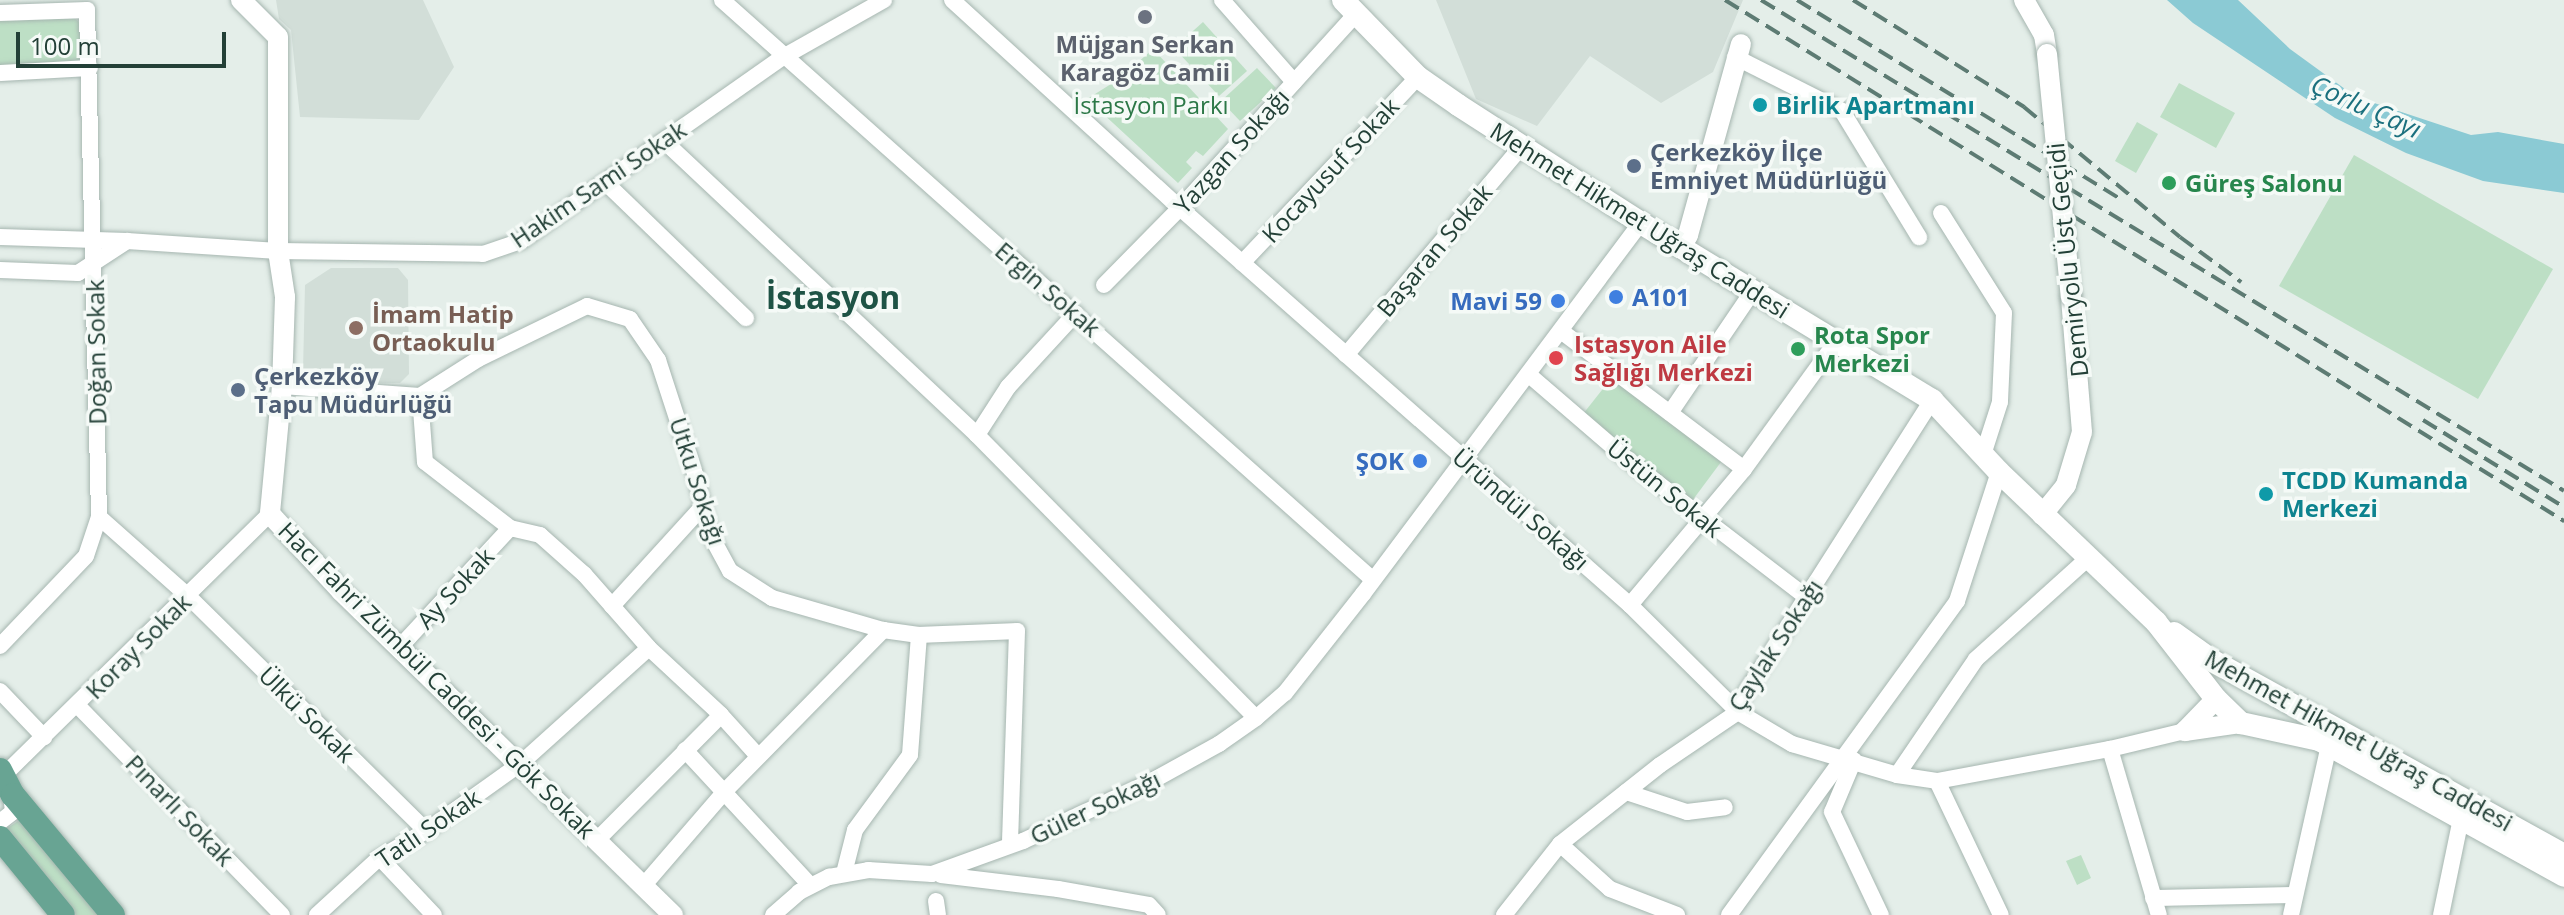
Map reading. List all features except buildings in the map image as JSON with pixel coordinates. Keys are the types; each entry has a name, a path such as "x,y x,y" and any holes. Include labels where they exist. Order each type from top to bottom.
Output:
{"main road":[{"name":"Mehmet Hikmet Uğraş Caddesi","path":"1349,7 1418,77 1641,223 1932,400 2042,515 2156,622 2216,699 2241,723 2319,740 2564,876"},
{"name":"Mehmet Hikmet Uğraş Caddesi","path":"2156,622 2250,680 2564,855"},
{"path":"2216,699 2229,679 2250,680 2263,704 2256,716 2241,723"},
{"path":"4,782 113,915"},
{"path":"0,838 63,915"}],"street":[{"name":"Hacı Fahri Zümbül Caddesi - Gök Sokak","path":"241,0 278,37 278,251 285,297 282,386 270,514 399,648 673,915"},
{"name":"Ergin Sokak","path":"722,0 1076,313 1368,587"},
{"name":"Hakim Sami Sokak","path":"0,237 278,251 483,254 521,241 783,57 884,0"},
{"name":"Üründül Sokağı","path":"952,0 1180,208 1630,605 1738,712 1792,744 1897,775 1937,781 2110,749 2185,731"},
{"path":"1222,0 1294,82"},
{"name":"Demiryolu Üst Geçidi","path":"2024,0 2044,35 2047,54 2082,432 2066,485 2042,515"},
{"name":"Yazgan Sokağı","path":"1104,285 1180,208 1294,82 1349,7"},
{"name":"Doğan Sokak","path":"0,13 87,10 99,517 86,556 0,646"},
{"path":"1681,248 1688,235 1738,51 1842,111 1919,237"},
{"path":"0,73 90,68"},
{"name":"Kocayusuf Sokak","path":"1242,263 1418,77"},
{"path":"664,141 977,435 1256,718"},
{"name":"Başaran Sokak","path":"1346,355 1522,146"},
{"path":"605,182 746,318"},
{"path":"1941,213 2004,313 2000,402 1983,455"},
{"name":"Güler Sokağı","path":"773,915 811,886 844,873 868,870 932,874 1010,845 1152,781 1219,744 1256,718 1285,693 1368,587 1641,223"},
{"path":"0,270 78,273 127,241"},
{"path":"1670,413 1753,291"},
{"name":"Utku Sokağı","path":"420,396 478,359 587,306 630,319 658,360 710,534 730,571 772,598 883,630 919,635 1017,631 1010,845"},
{"path":"977,435 1008,387 1076,313"},
{"path":"1561,331 1744,469"},
{"path":"1630,605 1744,469 1836,342"},
{"name":"Üstün Sokak","path":"1528,374 1701,518 1806,597"},
{"path":"282,386 420,396 425,462 510,528 540,535 584,574 649,648 721,715 758,756"},
{"name":"Çaylak Sokağı","path":"1505,915 1560,844 1626,792 1738,712 1741,700 1932,400"},
{"path":"1729,915 1849,760 1957,601 1999,472"},
{"path":"612,606 703,506"},
{"name":"Koray Sokak","path":"4,782 44,737 270,514"},
{"path":"99,517 188,596"},
{"name":"Ay Sokak","path":"399,648 510,528"},
{"path":"1897,775 1976,659 2087,559"},
{"name":"Ülkü Sokak","path":"188,596 426,831"},
{"path":"644,885 725,791 883,630"},
{"path":"844,873 855,830 910,755 919,635"},
{"name":"Tatlı Sokak","path":"317,915 381,859 520,764 649,648"},
{"path":"0,691 44,737"},
{"path":"2185,731 2216,699"},
{"name":"Pınarlı Sokak","path":"78,706 282,915"},
{"path":"597,840 721,715"},
{"path":"2185,731 2241,723"},
{"path":"2291,915 2329,745"},
{"path":"2110,749 2156,910 2295,895"},
{"path":"685,750 811,886"},
{"path":"1849,760 1832,812 1881,915"},
{"path":"1937,781 2001,915"},
{"path":"0,822 13,812 4,782"},
{"path":"1626,792 1687,812 1725,807"},
{"path":"2441,915 2461,818"},
{"path":"1560,844 1610,889 1677,915"},
{"path":"381,859 434,915"},
{"path":"932,874 1073,891 1149,905 1158,915"}],"shaded area":[{"path":"276,0 423,0 454,67 419,120 300,117 291,30 279,19"},
{"path":"1436,0 1743,0 1713,72 1661,103 1590,56 1537,126 1476,99"},
{"name":"İmam Hatip Ortaokulu","path":"331,268 398,268 408,280 409,374 400,383 313,382 303,371 305,285"}],"green space":[{"path":"72,16 81,24 83,61 0,68 0,18"},
{"path":"1203,22 1247,71 1219,96 1174,48"},
{"name":"İstasyon Parkı","path":"1153,49 1228,129 1203,156 1196,151 1186,162 1192,168 1178,183 1087,99 1119,79"},
{"path":"1257,68 1276,88 1240,121 1221,101"},
{"path":"2179,83 2235,113 2216,148 2160,117"},
{"path":"2137,122 2158,134 2136,173 2115,161"},
{"path":"2354,155 2553,269 2478,399 2279,286"},
{"path":"1613,376 1724,458 1689,505 1583,414"},
{"path":"21,819 102,915 76,915 62,900 6,829"},
{"path":"2081,855 2091,878 2077,885 2066,861"}],"water":[{"name":"Çorlu Çayı","path":"2167,0 2238,0 2290,49 2356,97 2471,135 2498,132 2564,144 2564,193 2483,181 2406,153 2335,118 2193,23"}],"railway":[{"path":"1725,0 2564,521"},
{"path":"1761,0 2564,491"},
{"path":"1797,0 2120,199"},
{"path":"1853,0 2024,107 2180,237 2241,282"},
{"path":"2423,420 2564,507"}],"place":[{"name":"Müjgan Serkan Karagöz Camii","path":"1145,17"},
{"name":"Birlik Apartmanı","path":"1760,105"},
{"name":"Çerkezköy İlçe Emniyet Müdürlüğü","path":"1634,166"},
{"name":"Güreş Salonu","path":"2169,183"},
{"name":"A101","path":"1616,297"},
{"name":"Mavi 59","path":"1558,301"},
{"name":"İmam Hatip Ortaokulu","path":"356,328"},
{"name":"Rota Spor Merkezi","path":"1798,349"},
{"name":"Istasyon Aile Sağlığı Merkezi","path":"1556,358"},
{"name":"Çerkezköy Tapu Müdürlüğü","path":"238,390"},
{"name":"ŞOK","path":"1420,461"},
{"name":"TCDD Kumanda Merkezi","path":"2266,494"}],"district":[{"name":"İstasyon","path":"833,297"}]}
